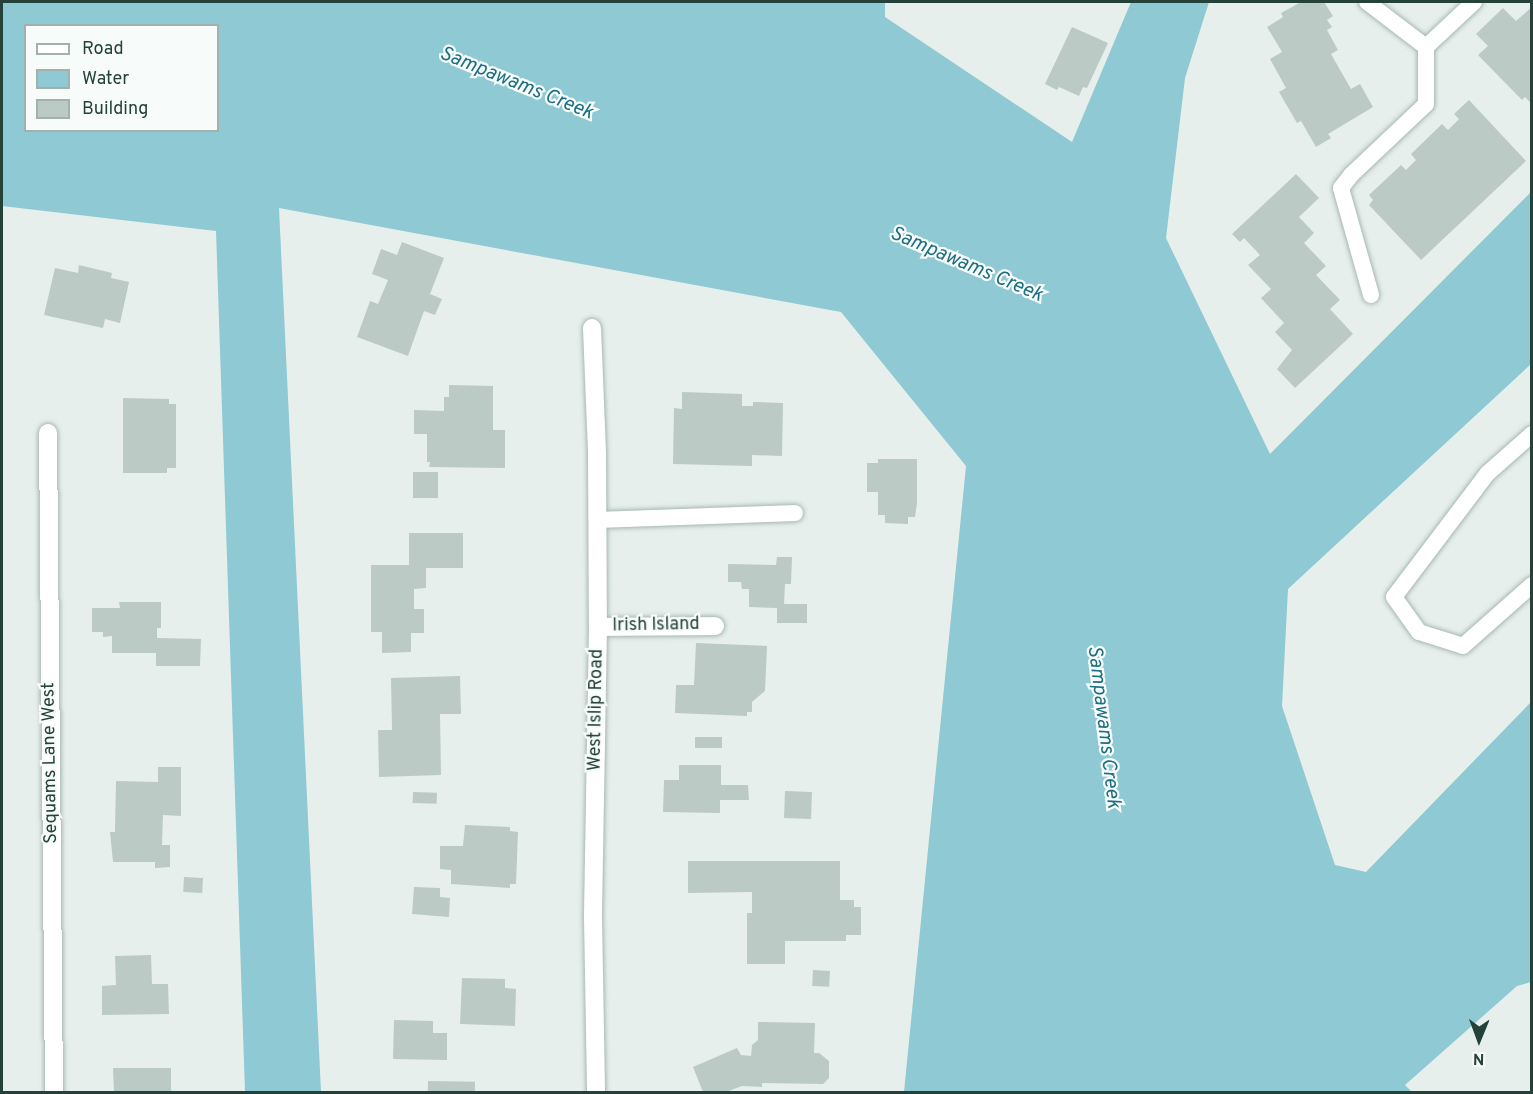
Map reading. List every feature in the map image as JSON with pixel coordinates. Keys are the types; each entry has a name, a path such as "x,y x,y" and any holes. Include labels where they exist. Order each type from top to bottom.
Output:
{"street":[{"name":"West Islip Road","path":"592,328 598,627 593,917 596,1092"},
{"name":"Sequams Lane West","path":"48,433 54,1092"},
{"name":"Irish Island","path":"598,627 715,626"}],"lane":[{"path":"1367,2 1426,47"},
{"path":"1371,295 1341,188 1351,175 1426,104 1426,47 1474,2"},
{"path":"1532,434 1487,474 1394,597 1419,632 1462,646 1532,585"},
{"path":"597,520 795,513"}],"water":[{"name":"Sampawams Creek","path":"2,2 885,2 885,17 1072,142 1131,2 1209,2 1185,78 1166,238 1270,454 1531,192 1531,364 1288,589 1282,706 1335,865 1366,872 1531,702 1531,982 1517,986 1405,1085 1412,1092 904,1092 966,466 841,312 279,208 321,1092 245,1092 216,231 2,206"}],"building":[{"path":"1301,2 1324,2 1333,16 1327,20 1332,27 1327,30 1338,50 1331,54 1351,89 1360,84 1373,107 1328,134 1331,138 1316,147 1301,121 1297,123 1279,92 1286,88 1270,59 1282,52 1267,27 1283,17 1281,13"},
{"path":"1532,7 1532,104 1525,97 1522,100 1478,55 1488,46 1476,34 1503,8 1516,21"},
{"path":"1072,27 1108,43 1087,88 1083,87 1079,96 1059,87 1057,90 1045,84"},
{"path":"1469,100 1526,161 1421,260 1369,205 1373,200 1369,195 1401,165 1406,170 1416,160 1411,154 1442,124 1448,130 1459,119 1454,114"},
{"path":"1296,174 1319,198 1299,217 1314,233 1304,243 1326,266 1316,275 1340,300 1330,309 1353,334 1295,388 1277,369 1292,350 1275,332 1284,323 1261,298 1271,289 1248,265 1260,255 1244,238 1240,242 1232,234"},
{"path":"402,242 444,258 430,294 442,299 435,315 424,311 408,356 357,337 370,301 378,304 388,280 372,274 381,249 397,255"},
{"path":"79,265 112,273 111,278 129,282 120,323 105,319 103,328 44,315 55,268 78,273"},
{"path":"449,385 493,386 493,430 505,430 505,468 429,467 427,434 414,434 414,410 444,411 444,397 449,397"},
{"path":"682,392 742,394 742,406 753,406 753,402 783,403 782,456 752,455 752,466 673,464 674,408 682,409"},
{"path":"123,398 169,399 169,404 176,404 176,468 167,468 167,473 123,473"},
{"path":"878,459 917,459 917,503 915,517 908,517 908,524 885,523 885,515 878,515 878,492 867,492 867,463 878,463"},
{"path":"413,472 438,472 438,498 413,498"},
{"path":"409,533 463,533 463,568 426,568 426,588 414,589 414,609 424,609 424,633 411,633 411,652 382,653 382,632 371,632 371,565 409,565"},
{"path":"777,557 792,557 791,584 785,584 784,604 807,604 807,623 777,623 777,608 749,607 749,589 742,589 741,582 728,582 728,564 776,565"},
{"path":"119,602 161,602 161,628 157,628 157,638 201,639 200,666 156,666 156,653 112,653 112,636 103,637 103,632 92,632 92,608 120,608"},
{"path":"696,643 767,646 765,691 752,702 752,712 747,712 747,716 675,713 676,685 694,685"},
{"path":"460,676 461,714 440,714 441,775 379,777 378,730 392,730 391,678"},
{"path":"695,737 722,737 722,748 695,748"},
{"path":"679,765 721,765 721,785 748,785 749,800 720,800 720,813 663,812 664,780 679,780"},
{"path":"158,767 181,767 181,816 163,815 162,845 170,845 170,867 155,868 155,862 113,862 110,832 115,832 116,781 158,782"},
{"path":"785,791 812,792 811,819 784,818"},
{"path":"413,792 437,793 437,804 413,803"},
{"path":"465,825 510,827 510,831 518,832 516,884 510,884 510,888 451,884 451,870 440,869 440,846 463,846"},
{"path":"688,861 840,861 840,900 854,900 854,907 861,907 861,935 846,935 846,941 785,941 785,964 747,964 747,913 752,913 752,892 688,893"},
{"path":"184,877 203,878 202,893 183,892"},
{"path":"414,887 440,888 440,897 450,898 449,917 412,914"},
{"path":"151,955 152,984 168,984 169,1014 102,1015 102,986 116,985 115,956"},
{"path":"813,970 830,971 829,987 812,986"},
{"path":"462,978 505,979 505,988 516,989 515,1026 460,1024"},
{"path":"394,1020 433,1021 433,1033 447,1033 447,1060 393,1059"},
{"path":"758,1022 815,1023 814,1053 819,1053 829,1061 829,1078 823,1084 762,1083 762,1087 742,1086 726,1092 703,1092 693,1067 737,1048 741,1055 751,1056 752,1045 758,1040"},
{"path":"113,1068 171,1068 171,1090 174,1092 114,1092"},
{"path":"428,1081 475,1082 475,1092 428,1092"}]}
